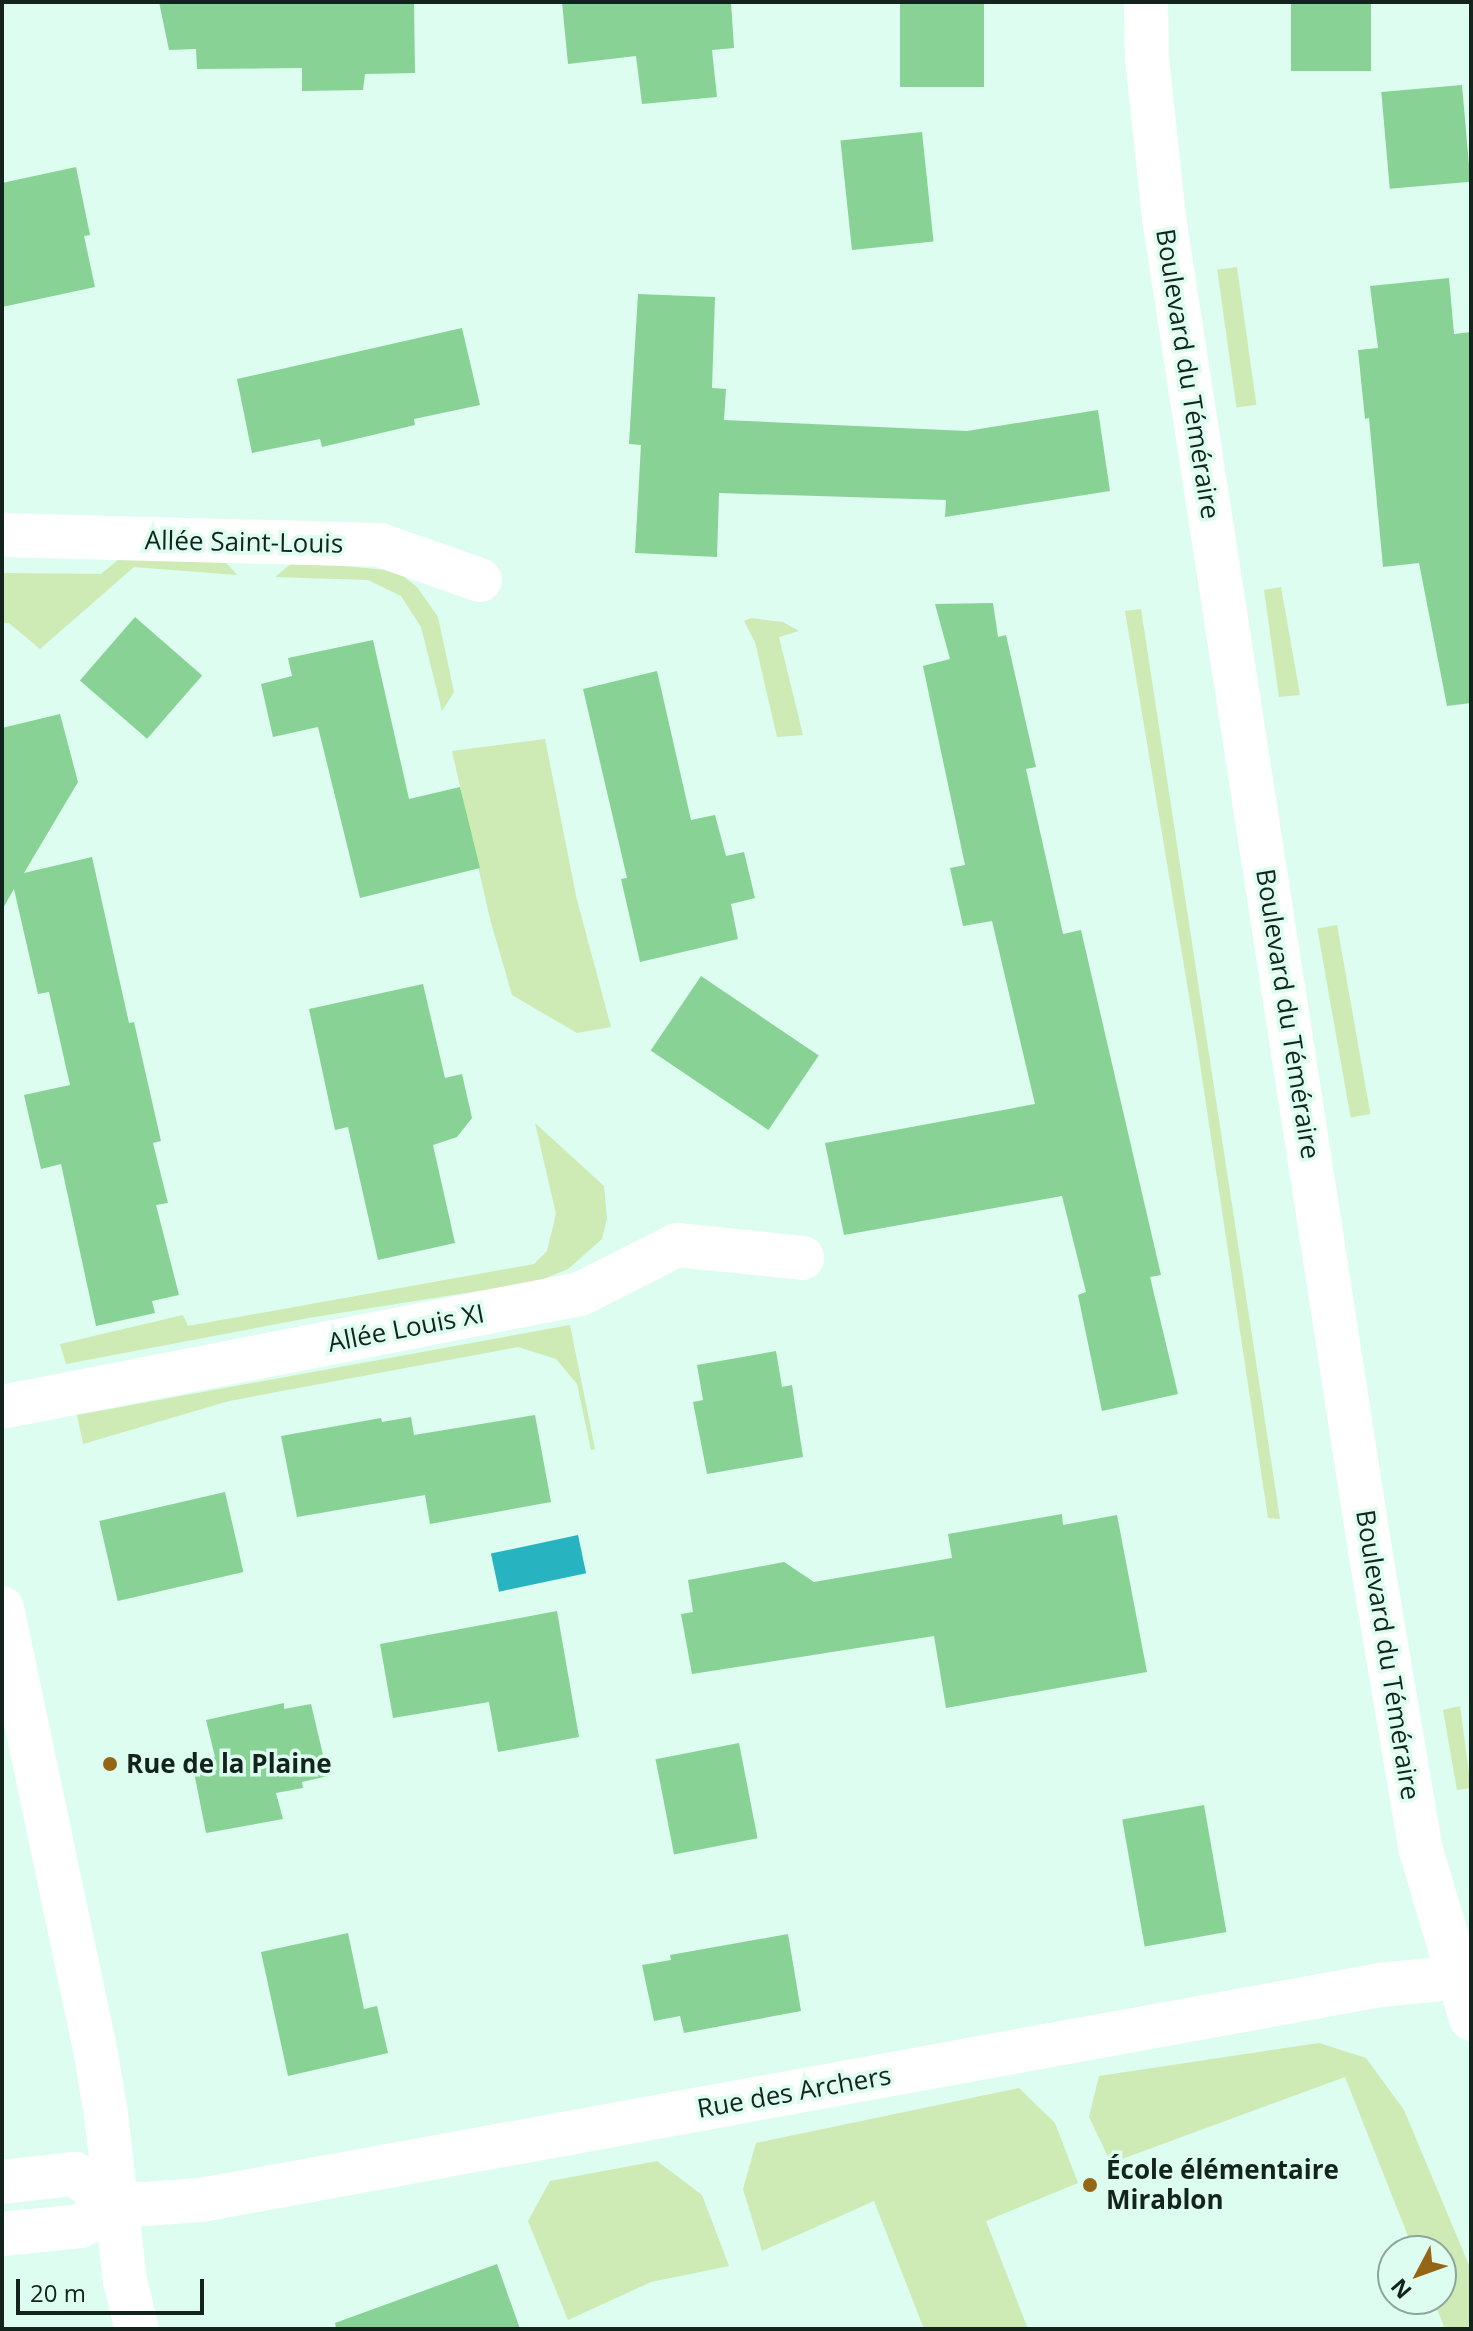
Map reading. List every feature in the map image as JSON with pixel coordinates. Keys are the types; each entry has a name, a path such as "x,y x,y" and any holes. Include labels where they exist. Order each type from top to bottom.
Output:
{"street":[{"name":"Boulevard du Téméraire","path":"1146,2 1147,58 1164,218 1368,1534 1421,1850 1464,1977 1471,2019"},
{"name":"Allée Saint-Louis","path":"2,535 380,545 480,580"},
{"name":"Allée Louis XI","path":"2,1407 580,1294 677,1245 802,1258"},
{"path":"2,1608 94,2043 106,2114 125,2281 137,2329"},
{"name":"Rue des Archers","path":"2,2234 81,2226 116,2206 201,2200 1380,1985 1464,1977"},
{"path":"2,2182 75,2174 116,2206"}],"green space":[{"path":"1237,267 1256,405 1237,407 1217,270"},
{"path":"124,555 223,559 237,575 134,567 40,649 9,623 2,623 2,573 101,574"},
{"path":"294,561 396,571 417,587 438,617 454,692 442,711 421,627 401,596 368,580 275,577"},
{"path":"1281,587 1300,695 1279,697 1264,590"},
{"path":"1141,609 1280,1519 1268,1518 1197,1044 1125,611"},
{"path":"751,618 783,622 799,631 779,637 803,735 777,737 755,642 744,621"},
{"path":"545,739 577,900 611,1027 577,1033 512,995 490,919 452,751"},
{"path":"1337,925 1370,1114 1351,1118 1317,928"},
{"path":"535,1123 604,1186 607,1218 602,1239 568,1269 536,1282 314,1317 66,1364 60,1344 183,1315 188,1326 534,1264 547,1251 556,1214"},
{"path":"570,1325 595,1449 591,1450 577,1384 556,1359 518,1347 229,1401 83,1444 77,1415"},
{"path":"1460,1706 1471,1788 1457,1790 1443,1710"},
{"path":"1319,2043 1366,2058 1404,2110 1456,2235 1408,2235 1345,2077 1111,2163 1089,2117 1099,2076"},
{"path":"1019,2088 1055,2123 1078,2183 986,2221 1028,2329 924,2329 874,2201 762,2251 743,2189 756,2143"},
{"path":"657,2161 702,2195 729,2266 651,2282 568,2320 528,2221 550,2181"},
{"path":"1457,2237 1471,2270 1471,2329 1445,2329 1439,2315 1457,2315"}],"water":[{"path":"578,1535 586,1573 499,1592 491,1554"}],"building":[{"path":"159,2 414,2 415,73 365,74 363,90 302,91 302,68 197,69 196,49 169,50"},
{"path":"562,2 731,2 734,48 712,50 717,97 642,104 636,56 568,64"},
{"path":"900,2 984,2 984,87 900,87"},
{"path":"1291,2 1371,2 1371,71 1291,71"},
{"path":"1462,85 1470,182 1390,189 1381,92"},
{"path":"922,132 933,241 852,250 840,141"},
{"path":"76,167 90,235 84,236 95,287 2,307 2,183"},
{"path":"1449,278 1454,334 1471,332 1471,703 1447,706 1419,563 1383,567 1369,418 1365,419 1358,350 1378,348 1370,286"},
{"path":"638,294 715,297 712,388 726,389 724,420 967,431 1098,410 1110,491 945,517 946,500 719,493 717,557 635,553 641,445 629,444"},
{"path":"462,328 480,405 414,419 415,425 322,447 320,439 252,453 237,379"},
{"path":"993,603 998,637 1006,635 1036,767 1026,769 1063,934 1081,930 1161,1275 1150,1277 1178,1394 1102,1411 1078,1295 1086,1292 1062,1196 844,1235 825,1143 1035,1104 992,921 963,926 950,868 965,865 923,666 950,659 935,604"},
{"path":"135,617 202,675 147,739 80,680"},
{"path":"373,640 409,799 460,787 480,868 360,898 318,727 273,737 261,684 292,676 288,658"},
{"path":"657,671 691,820 715,815 726,856 744,852 755,898 731,904 738,939 640,962 621,879 627,878 583,689"},
{"path":"60,714 78,782 24,873 92,857 129,1023 134,1022 161,1141 153,1143 168,1203 156,1205 179,1295 152,1301 155,1313 96,1326 61,1164 41,1169 24,1095 70,1085 49,992 38,994 14,889 2,910 2,728"},
{"path":"701,976 819,1055 768,1130 651,1051"},
{"path":"423,984 445,1078 462,1074 472,1118 457,1137 433,1145 455,1243 378,1260 348,1127 335,1130 309,1009"},
{"path":"776,1351 782,1387 792,1385 803,1457 707,1474 693,1402 703,1400 697,1365"},
{"path":"535,1415 551,1502 430,1524 425,1495 297,1517 281,1436 381,1418 382,1422 411,1417 414,1435"},
{"path":"225,1492 243,1572 118,1601 99,1521"},
{"path":"1062,1514 1063,1525 1117,1515 1147,1672 946,1708 934,1636 692,1674 681,1614 693,1612 688,1580 784,1562 814,1582 952,1558 948,1534"},
{"path":"557,1611 579,1737 498,1752 489,1702 393,1718 380,1644"},
{"path":"284,1703 284,1709 311,1704 328,1776 302,1782 303,1788 276,1793 283,1819 206,1833 192,1762 215,1757 206,1720"},
{"path":"739,1743 758,1838 674,1854 656,1759"},
{"path":"1204,1805 1226,1932 1145,1946 1122,1819"},
{"path":"348,1933 364,2009 377,2006 388,2053 288,2076 261,1952"},
{"path":"788,1934 801,2011 684,2033 680,2016 654,2021 642,1965 671,1960 670,1955"},
{"path":"497,2264 520,2329 336,2329 335,2323"}],"place":[{"name":"Rue de la Plaine","path":"110,1764"},
{"name":"École élémentaire Mirablon","path":"1090,2185"}]}
